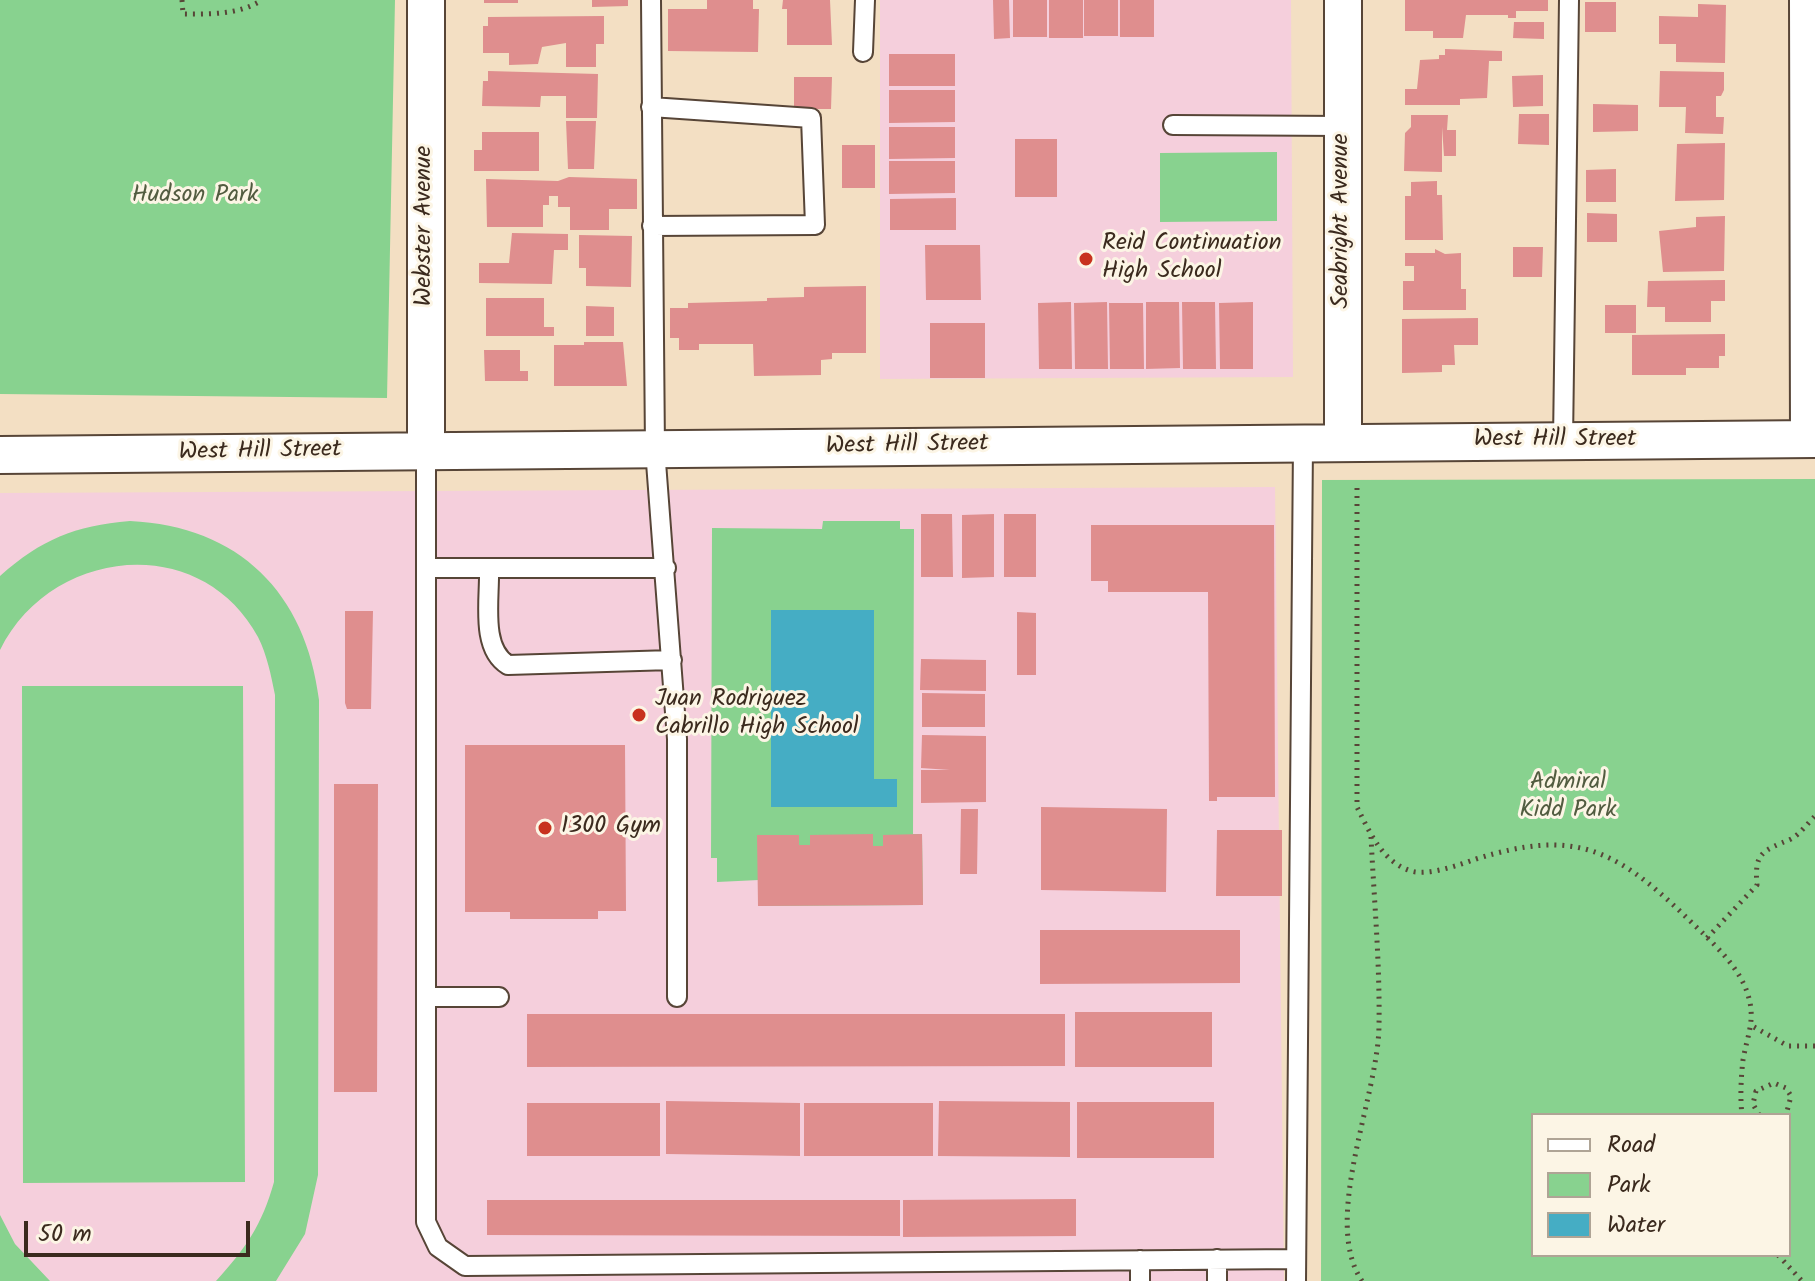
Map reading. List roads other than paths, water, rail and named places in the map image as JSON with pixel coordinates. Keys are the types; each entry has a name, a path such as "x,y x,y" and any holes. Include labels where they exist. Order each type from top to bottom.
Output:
{"street":[{"name":"Webster Avenue","path":"426,0 426,451"},
{"name":"Seabright Avenue","path":"1343,0 1343,443"},
{"path":"1808,0 1812,439"},
{"name":"West Hill Street","path":"0,455 1812,439"}],"lane":[{"path":"651,0 655,449 677,739 677,997"},
{"path":"863,52 865,0"},
{"path":"1563,441 1569,0"},
{"path":"651,107 811,118 815,225 652,226"},
{"path":"1173,125 1343,126"},
{"path":"1296,1281 1303,443"},
{"path":"426,451 426,1222 438,1247 475,1273 1296,1259"},
{"path":"426,568 666,568"},
{"path":"489,569 491,646 496,658 508,665 672,660"},
{"path":"426,997 499,997"},
{"path":"1217,1259 1217,1281"},
{"path":"1140,1260 1140,1281"}],"water":[{"path":"771,610 874,610 874,779 897,779 897,807 771,807"}],"place":[{"name":"Reid Continuation High School","path":"1086,259"},
{"name":"Juan Rodriguez Cabrillo High School","path":"639,715"},
{"name":"1300 Gym","path":"545,828"}],"park label":[{"name":"Hudson Park","path":"195,197"},
{"name":"Admiral Kidd Park","path":"1568,798"}]}
